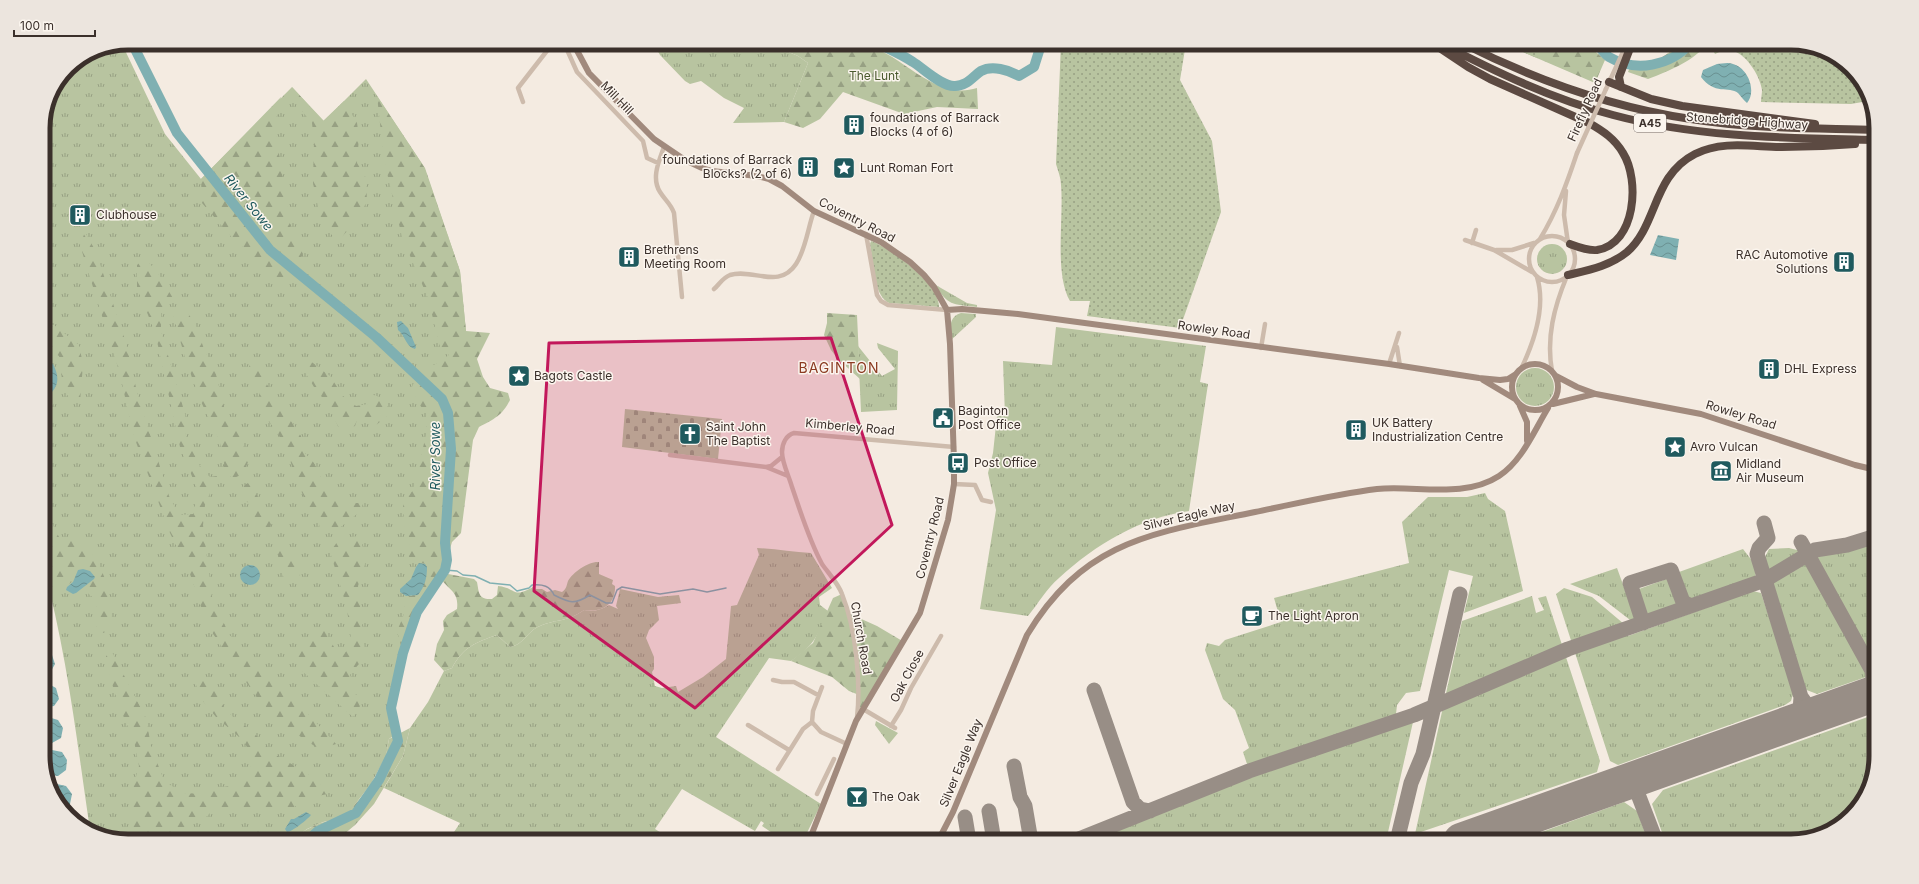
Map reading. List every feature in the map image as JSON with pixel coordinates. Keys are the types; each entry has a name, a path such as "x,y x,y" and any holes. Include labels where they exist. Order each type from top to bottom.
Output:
{"highway":[{"path":"1442,50 1468,67 1490,79 1599,129 1614,141 1623,153 1629,165 1633,182 1634,196 1624,229 1610,244 1598,250 1584,249 1569,244"},
{"name":"Stonebridge Highway","path":"1454,50 1494,71 1536,89 1606,113 1650,123 1726,134 1869,141"},
{"name":"Stonebridge Highway","path":"1477,50 1530,75 1565,89 1610,103 1653,113 1692,120 1755,126 1869,130"},
{"path":"1627,50 1612,80 1621,87 1651,99 1682,106 1842,129"},
{"path":"1567,276 1602,267 1627,252 1643,230 1666,181 1675,169 1695,154 1714,147 1728,146 1817,146 1869,142"}],"street":[{"path":"523,102 518,88 548,50"},
{"name":"Mill Hill","path":"567,50 577,72 643,141 646,158 658,163"},
{"name":"Mill Hill","path":"577,50 589,73 654,139 664,147"},
{"name":"Firefly Road","path":"1540,239 1566,188 1577,153 1612,80"},
{"path":"664,147 658,163 656,177 658,188 671,205 674,213 682,297"},
{"name":"Coventry Road","path":"664,147 685,160 712,171 757,176 768,179 782,186 814,211 866,234 910,262 924,275 934,287 947,310 950,341 954,447 954,484 948,520 925,601 914,624 856,721 846,744 832,786 812,834"},
{"name":"Firefly Road","path":"1566,188 1564,215 1569,244"},
{"path":"714,289 723,279 731,275 778,277 787,274 798,261 814,211"},
{"path":"1472,242 1476,230"},
{"path":"866,234 877,295 881,301 888,306 947,310"},
{"path":"1494,250 1512,250 1552,236 1564,239 1569,244 1575,257 1574,263 1556,300 1549,352 1554,374 1558,382 1558,394 1550,406 1535,411 1529,410 1519,404 1515,399 1512,386 1516,374 1521,369 1534,342 1541,298 1541,289 1537,277 1530,266 1529,254 1535,243"},
{"path":"1465,240 1494,250 1533,272"},
{"path":"1537,277 1543,280 1555,282 1567,276"},
{"name":"Rowley Road","path":"947,310 962,309 1018,314 1261,348 1390,364 1479,378 1500,380 1516,374"},
{"path":"1261,348 1265,324"},
{"path":"1390,364 1397,345 1399,333"},
{"path":"1397,345 1400,366"},
{"path":"1521,369 1532,364 1537,364 1542,365 1554,374"},
{"name":"Rowley Road","path":"1554,374 1576,388 1596,394 1648,402 1702,414 1869,468"},
{"name":"Rowley Road","path":"1479,378 1515,399"},
{"name":"Rowley Road","path":"1550,406 1571,398 1596,394"},
{"name":"Silver Eagle Way","path":"1519,404 1528,422 1527,442"},
{"name":"Silver Eagle Way","path":"942,834 953,812 1028,635 1038,618 1057,594 1069,581 1095,560 1122,546 1156,533 1334,496 1377,489 1472,486 1499,475 1513,464 1550,406"},
{"name":"Kimberley Road","path":"782,457 784,443 787,437 794,433 954,447"},
{"path":"670,455 766,467 788,476"},
{"path":"766,467 771,466 782,457 788,476"},
{"name":"Church Road","path":"788,476 814,547 842,594 848,613 858,672 856,721"},
{"path":"954,484 975,485 982,500 991,502"},
{"name":"Oak Close","path":"863,709 893,727 911,688 941,636"},
{"path":"773,680 794,682 818,695"},
{"path":"822,687 812,713 812,722 821,732 846,744"},
{"path":"778,769 803,729 812,722"},
{"path":"748,725 789,750"},
{"path":"817,794 834,759"},
{"path":"823,781 832,786"}],"highlighted area":[{"path":"831,338 892,525 695,708 534,591 549,343"}],"green space":[{"path":"125,50 165,134 201,179 292,87 324,121 366,79 425,168 460,271 466,331 442,399 445,570 417,612 404,645 391,708 396,734 389,739 386,756 371,784 349,812 338,819 323,822 307,829 300,834 123,834 103,830 89,823 65,664 51,598 50,123 56,98 63,85 73,73 85,63 98,56"},
{"path":"657,50 784,50 798,56 808,63 784,122 733,123 744,108 724,98 701,81 690,84 685,81"},
{"name":"The Lunt","path":"784,50 879,50 931,82 946,88 961,90 977,88 978,109 937,107 904,114 843,92 820,119 803,128 784,122 808,63 798,56"},
{"path":"1061,50 1185,50 1180,80 1212,141 1221,212 1180,328 1087,316 1090,301 1070,301 1065,290 1062,276 1062,198 1061,182 1056,164"},
{"path":"1518,50 1594,50 1605,60 1595,83"},
{"path":"1518,50 1542,50 1537,58"},
{"path":"1672,50 1701,50 1696,55 1673,69 1648,79 1628,72 1630,67 1656,60"},
{"path":"1713,50 1726,50 1722,51 1715,54"},
{"path":"1730,50 1796,50 1816,54 1838,66 1846,73 1853,81 1864,102 1851,104 1761,102 1761,84 1755,71 1741,55"},
{"path":"292,87 323,121 344,101 357,123 359,137 357,163 366,178 367,202 349,229 338,241 322,225 313,183 314,141 312,123 297,105"},
{"path":"377,96 424,167 460,271 466,331 490,333 477,359 483,377 490,388 508,393 510,400 501,413 479,427 473,440 461,533 452,542 443,573 474,579 477,582 480,595 487,599 492,599 497,595 498,586 515,592 521,592 533,587 547,592 555,590 562,592 566,588 570,578 577,571 586,565 599,562 599,574 613,580 612,584 615,586 613,598 610,603 602,609 590,611 584,610 573,617 540,626 519,643 510,647 497,635 483,640 476,643 460,655 452,668 444,671 434,660 437,644 444,630 443,621 447,615 457,609 457,599 453,592 440,578 417,612 403,653 397,631 403,617 406,596 412,596 425,564 413,560 407,555 410,540 404,524 403,503 413,490 426,435 426,413 419,404 412,387 417,376 449,355 440,347 428,298 402,237 384,160"},
{"path":"281,97 275,128 291,231 303,254 290,278 281,287 260,261 234,240 202,203 201,179"},
{"path":"85,232 95,250 102,270 126,343 137,392 169,496 179,515 193,514 198,491 180,447 155,332 137,288 137,265 145,258 158,273 174,300 161,312 161,331 185,414 186,437 202,470 210,477 217,476 205,505 203,525 212,598 229,634 264,677 295,700 336,744 319,749 283,725 255,695 207,625 190,574 170,533 133,434 120,374 80,245"},
{"path":"871,241 890,251 913,268 932,288 937,298 939,307 889,303 884,299 880,293 875,277 870,244"},
{"path":"1552,244 1563,248 1567,259 1563,270 1552,274 1541,270 1537,259 1541,248"},
{"path":"934,284 967,303 977,305 977,307 951,303 943,296"},
{"path":"178,310 186,310 196,326 204,349 215,370 225,411 238,427 248,462 243,474 234,478 223,474 223,455 218,436 200,399 188,367 179,336 173,314"},
{"path":"827,313 857,315 860,379 838,359 831,350 824,335 827,323"},
{"path":"961,313 976,314 976,317 950,341 952,321 954,317"},
{"path":"50,325 54,325 79,345 83,364 80,402 70,400 63,387 59,356 50,349"},
{"path":"1056,327 1206,346 1200,382 1208,384 1189,511 1171,514 1136,526 1103,544 1088,554 1055,582 1028,616 980,609 996,510 988,473 993,453 997,416 1005,416 1003,361 1052,365"},
{"path":"877,343 898,351 897,410 861,412 858,346 882,376 895,369 878,348"},
{"path":"257,360 264,380 301,436 303,451 314,463 326,487 340,499 363,503 361,511 338,529 320,531 318,516 309,508 278,433 265,417 259,391 246,378 250,364"},
{"path":"309,360 330,376 343,396 356,406 368,404 374,395 387,400 387,416 375,426 358,417 355,426 340,431 329,406 314,387 299,362"},
{"path":"1535,368 1545,371 1551,377 1554,387 1551,397 1545,403 1535,406 1525,403 1519,397 1516,387 1519,377 1525,371"},
{"path":"50,396 55,402 50,407"},
{"path":"625,409 722,419 718,459 622,447"},
{"path":"248,483 255,491 265,511 272,520 270,528 260,529 254,521 252,506 245,500 243,486"},
{"path":"1485,493 1488,499 1505,511 1523,591 1464,613 1473,576 1449,570 1420,691 1406,693 1397,705 1396,714 1248,767 1243,752 1249,748 1235,710 1223,699 1205,650 1207,643 1219,646 1225,640 1281,622 1274,598 1409,563 1402,522 1428,497 1467,497"},
{"path":"50,520 59,537 67,537 88,547 98,562 108,586 108,598 111,607 112,619 104,633 97,631 96,600 83,589 94,577 93,573 75,574 73,580 69,584 51,595"},
{"path":"361,536 365,564 358,586 365,652 359,664 350,674 360,706 353,717 299,668 297,656 312,637 323,628 334,647 344,654 351,645 347,609 330,552 340,538"},
{"path":"277,539 288,556 300,567 300,575 292,579 283,577 275,542"},
{"path":"1869,542 1869,659 1814,561 1817,557"},
{"path":"757,548 811,553 832,588 819,597 820,605 828,611 814,639 799,656 791,661 769,658 716,737 821,804 806,834 774,834 762,826 764,823 761,821 755,831 682,789 655,829 663,834 453,834 460,823 384,788 403,756 410,728 428,702 444,671 452,668 460,655 476,643 497,635 510,647 519,643 540,626 573,617 584,610 597,610 609,605 618,609 616,606 620,589 658,597 679,595 681,603 657,606 659,620 649,630 646,638 654,657 654,669 652,672 655,686 662,688 676,686 678,692 703,677 726,659 731,606 737,605 759,555"},
{"path":"1789,548 1801,551 1869,676 1817,694 1804,689 1764,559 1769,549"},
{"path":"1743,549 1755,567 1756,575 1754,579 1690,603 1679,572"},
{"path":"1617,568 1625,590 1628,591 1638,621 1634,623 1599,596 1570,584"},
{"path":"1669,578 1679,605 1647,617 1639,589"},
{"path":"1564,588 1592,597 1624,624 1628,636 1753,591 1761,593 1794,691 1791,701 1785,705 1618,765 1610,761 1556,594"},
{"path":"842,594 848,613 877,626 904,642 856,721 859,695 849,691 832,677 791,661 813,643 833,598"},
{"path":"1532,596 1536,613 1544,610 1538,598 1546,596 1600,761 1597,772 1415,834 1462,621"},
{"path":"112,652 146,718 151,746 164,781 183,793 206,794 216,788 238,785 251,769 249,749 238,736 216,717 202,700 195,682 203,675 216,690 225,710 254,733 273,753 318,780 327,794 305,799 293,808 277,811 247,807 214,809 202,821 182,828 175,834 130,834 133,788 139,766 134,741 119,706 108,671 106,656"},
{"path":"1869,716 1869,756 1863,786 1853,803 1842,815 1816,830 1796,834 1663,834 1652,804 1663,790"},
{"path":"876,721 898,733 889,744 875,725"},
{"path":"1413,722 1388,834 1108,834 1251,777"},
{"path":"410,728 403,756 374,804 355,825 344,834 298,834 319,824 336,819 345,814 352,807 367,790 379,771 386,755 389,739"},
{"path":"1624,802 1637,811 1645,834 1536,834"},
{"path":"260,830 262,834 248,834"}],"water":[{"path":"1717,64 1733,64 1738,66 1747,75 1751,86 1751,92 1747,103 1738,93 1711,86 1701,77 1703,70"},
{"path":"1658,235 1679,239 1676,260 1650,255"},
{"path":"401,321 408,328 416,347 415,349 410,346 398,330 397,322"},
{"path":"50,363 53,364 57,375 55,389 50,392"},
{"path":"419,563 425,564 427,567 424,585 418,595 406,596 400,592 400,589 411,579"},
{"path":"250,565 257,568 260,575 257,582 250,585 243,582 240,575 243,568"},
{"path":"83,569 90,571 95,577 94,579 76,593 73,594 66,590 67,587 73,582 78,570"},
{"path":"50,654 52,655 55,664 50,673"},
{"path":"50,685 56,688 59,699 54,706 50,707"},
{"path":"50,718 58,720 63,728 61,738 50,743"},
{"path":"52,750 62,752 67,760 66,770 58,776 53,775 50,751"},
{"path":"56,785 66,786 72,794 70,804 68,805 61,795"},
{"path":"306,812 311,815 296,828 287,832 285,829 291,819 294,819"}],"waterway":[{"name":"River Sowe","path":"136,50 177,133 270,250 376,337 442,399 448,413 451,449 445,543 447,560 445,570 417,612 403,653 391,708 398,741 379,780 356,813 315,834"},
{"name":"River Sowe","path":"891,50 908,59 944,84 950,86 959,86 969,81 981,71 990,68 1005,70 1019,76 1034,67 1039,50"},
{"name":"River Sowe","path":"1602,50 1609,57 1619,62 1641,66 1663,62 1684,50"},
{"path":"445,570 457,571 463,575 475,576 490,583 510,585 517,591 529,588 532,585 543,585 554,595 572,602 576,602 590,595 606,603 612,603 617,590 622,587 660,594 693,589 707,592 726,588"}],"taxiway":[{"path":"1764,523 1768,538 1759,548 1757,554 1801,697 1800,710 1787,725"},
{"path":"1092,834 1249,771 1414,715 1568,649 1765,580 1815,550 1847,545 1869,538"},
{"path":"1801,542 1869,665"},
{"path":"1643,623 1630,583 1671,570 1683,602 1691,606"},
{"path":"1399,834 1411,783 1423,754 1460,594"},
{"path":"1094,690 1133,802 1140,809 1150,811"},
{"path":"1863,698 1869,690"},
{"path":"1801,697 1809,708 1828,710"},
{"path":"1014,766 1020,797 1025,806 1030,834"},
{"path":"1638,795 1638,785 1644,776"},
{"path":"1622,784 1627,784 1636,789 1653,834"},
{"path":"989,811 993,834"},
{"path":"965,817 968,834"}],"runway":[{"path":"1481,834 1869,695"}],"place":[{"name":"foundations of Barrack Blocks (4 of 6)","path":"854,125"},
{"name":"foundations of Barrack Blocks? (2 of 6)","path":"808,167"},
{"name":"Lunt Roman Fort","path":"844,168"},
{"name":"Clubhouse","path":"80,215"},
{"name":"Brethrens Meeting Room","path":"629,257"},
{"name":"RAC Automotive Solutions","path":"1844,262"},
{"name":"DHL Express","path":"1769,369"},
{"name":"Bagots Castle","path":"519,376"},
{"name":"Baginton Post Office","path":"943,418"},
{"name":"UK Battery Industrialization Centre","path":"1356,430"},
{"name":"Saint John The Baptist","path":"690,434"},
{"name":"Avro Vulcan","path":"1675,447"},
{"name":"Post Office","path":"958,463"},
{"name":"Midland Air Museum","path":"1721,471"},
{"name":"The Light Apron","path":"1252,616"},
{"name":"The Oak","path":"857,797"}],"district":[{"name":"BAGINTON","path":"839,368"}]}
